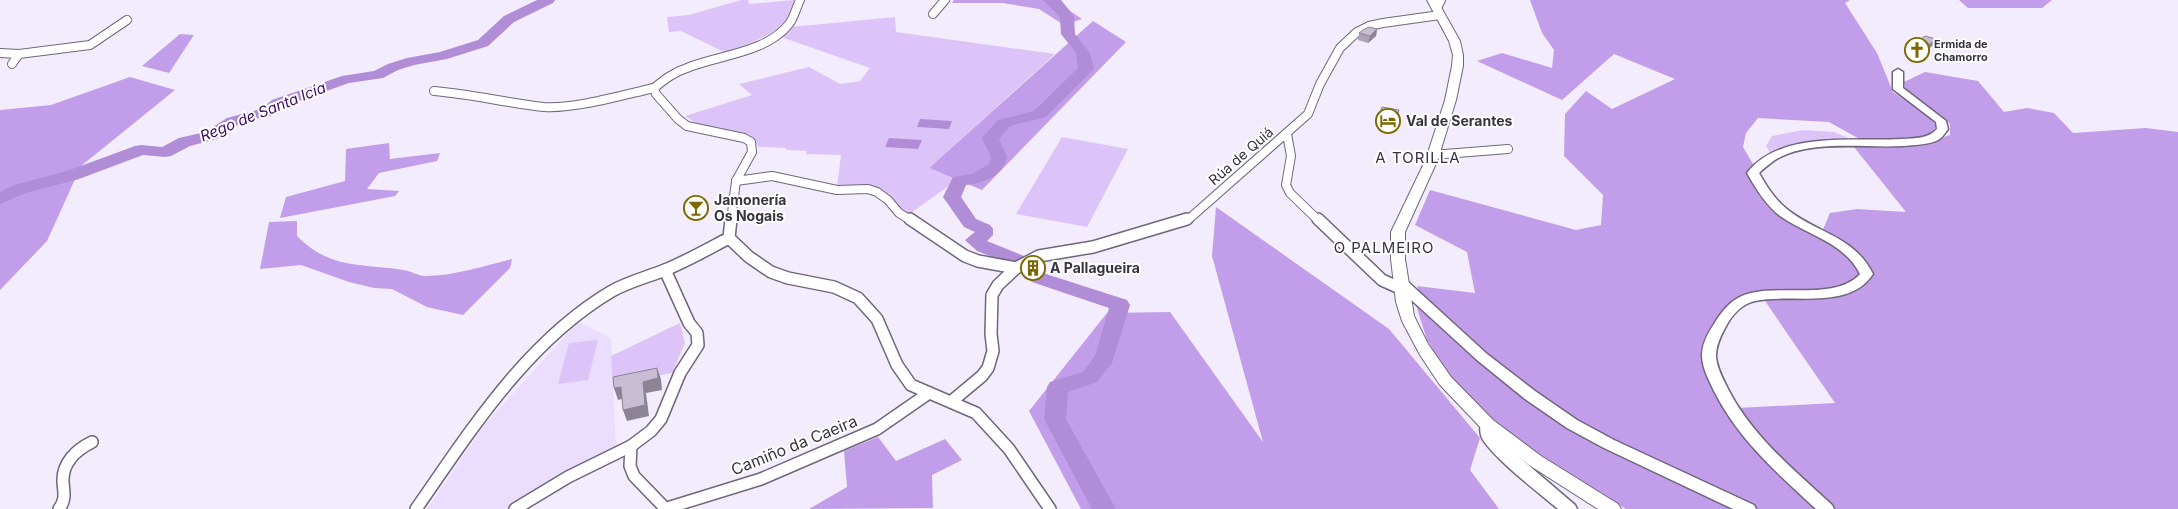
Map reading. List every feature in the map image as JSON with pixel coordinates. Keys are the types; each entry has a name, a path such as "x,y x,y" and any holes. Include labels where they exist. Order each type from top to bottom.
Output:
{"main road":[{"path":"1438,6 1458,55 1456,75 1448,106 1422,185 1398,232 1397,250 1408,318 1420,344 1439,374 1486,426 1522,452 1612,509"}],"street":[{"path":"434,91 468,94 546,107 586,102 654,88 658,83 688,66 749,48 777,35 789,24 800,0"},
{"path":"933,14 945,0"},
{"name":"Rúa de Quiá","path":"952,401 982,376 988,368 993,351 991,334 992,294 998,285 1016,268 1039,256 1093,247 1176,224 1190,218 1308,114 1320,84 1340,48 1357,32 1369,26 1438,6"},
{"path":"0,53 19,54 83,48 127,20"},
{"path":"12,64 19,54"},
{"path":"1826,509 1779,468 1745,430 1726,403 1714,376 1710,363 1710,347 1728,312 1738,302 1754,297 1812,294 1851,287 1864,282 1867,274 1864,265 1850,251 1786,214 1764,192 1753,173 1767,159 1788,150 1815,145 1890,144 1935,137 1943,128 1941,120 1898,88 1898,72"},
{"path":"654,88 656,94 672,113 687,126 744,138 751,142 752,152 736,181 729,238 742,253 774,273 844,291 857,297 870,308 882,325 903,377 911,385 952,401 976,413 1009,449 1050,509"},
{"path":"1287,134 1290,156 1286,185 1290,193 1382,280 1388,284 1402,286 1482,357 1530,395 1572,424 1608,444 1748,509"},
{"path":"1432,155 1508,149"},
{"path":"736,181 772,176 837,190 868,189 877,192 888,200 898,212 966,256 978,261 1016,268"},
{"path":"416,509 454,454 510,382 552,337 588,306 613,291 637,279 665,270 729,238"},
{"path":"515,509 568,477 631,446 651,431 661,419 680,373 698,344 697,333 688,322 665,270"},
{"name":"Camiño da Caeira","path":"664,509 761,479 877,429 929,393"},
{"path":"1486,426 1489,437 1494,444 1569,509"},
{"path":"59,509 64,503 66,494 63,480 64,472 73,455 92,442"},
{"path":"631,446 630,466 634,476 664,509"}],"shaded area":[{"path":"741,0 749,0 748,2 751,4 794,0 784,22 773,32 724,52 681,31 669,32 667,17 689,15"},
{"path":"954,0 1054,0 1082,19 1064,25 1039,9 1003,3 952,3"},
{"path":"1530,0 1850,0 1845,3 1877,53 1893,92 1928,115 1937,126 1928,136 1898,141 1865,142 1829,122 1758,118 1746,133 1743,147 1753,164 1751,176 1802,228 1841,251 1862,269 1860,278 1850,284 1832,289 1756,293 1737,298 1725,307 1714,327 1716,390 1821,509 1752,509 1618,444 1552,407 1421,298 1417,286 1475,293 1467,252 1415,225 1430,190 1576,230 1601,225 1603,195 1564,156 1565,114 1586,91 1612,109 1675,79 1614,54 1562,100 1477,61 1502,53 1552,68 1554,50 1542,33"},
{"path":"1959,0 2052,0 2042,8 1968,8"},
{"path":"895,17 896,32 1055,54 929,168 957,180 908,215 883,193 837,188 841,155 806,154 807,151 759,147 749,135 702,127 685,116 752,95 739,84 809,67 840,84 860,81 870,68 781,37 791,27"},
{"path":"1093,21 1126,42 982,190 929,168"},
{"path":"180,34 194,35 169,73 142,66"},
{"path":"1925,72 1978,81 2004,112 2027,108 2054,113 2073,133 2146,128 2178,132 2178,509 1831,509 1771,456 1736,408 1835,403 1763,298 1859,287 1870,281 1870,272 1867,264 1861,257 1846,245 1822,232 1830,213 1857,209 1906,212 1854,147 1903,146 1927,142 1950,135 1950,124 1905,89 1904,82"},
{"path":"130,77 175,90 81,166 47,241 0,290 0,110 51,105"},
{"path":"920,119 952,121 949,129 917,127"},
{"path":"1803,130 1834,132 1860,143 1831,142 1771,154 1766,146 1772,136"},
{"path":"1062,137 1128,149 1087,227 1016,214"},
{"path":"889,138 922,140 918,149 885,147"},
{"path":"389,143 390,159 440,153 437,161 379,173 367,189 399,191 395,196 280,218 286,197 345,181 346,149"},
{"path":"1216,207 1389,329 1480,438 1470,470 1499,509 1081,509 1029,411 1107,313 1170,312 1263,442 1212,256"},
{"path":"297,221 297,236 310,247 322,255 347,263 409,271 425,276 436,276 512,259 510,268 463,315 427,307 392,289 374,288 349,282 301,265 260,269 269,222"},
{"path":"1416,305 1500,379 1553,417 1736,509 1626,509 1577,480 1492,422 1450,379 1427,340"},
{"path":"578,322 611,338 616,448 550,483 509,509 427,509 486,423"},
{"path":"680,323 685,343 672,373 613,385 611,356"},
{"path":"598,340 588,380 558,384 569,343"},
{"path":"878,437 896,461 945,439 962,460 932,475 933,508 809,509 847,487 844,451"}],"building":[{"path":"1369,27 1377,29 1370,36 1359,33 1363,30"},
{"path":"1925,36 1936,39 1921,51 1910,48 1913,45 1911,44 1918,38 1921,39"},
{"path":"1382,107 1399,110 1396,119 1379,116"},
{"path":"657,368 658,378 643,382 645,405 623,410 621,387 614,388 613,377"}],"waterway":[{"name":"Rego de Santa Icía","path":"0,199 20,189 73,175 141,150 165,152 185,142 211,136 233,121 253,114 265,113 278,103 347,79 378,75 393,67 412,61 442,56 483,43 509,19 548,0"},
{"path":"1017,260 978,244 974,240 984,235 984,229 970,223 952,197 959,181 977,179 997,166 999,156 990,138 1004,123 1040,114 1086,69 1083,53 1068,34 1067,16 1056,3 1050,0"},
{"path":"1028,269 1039,278 1120,305 1105,358 1090,377 1058,387 1055,419 1104,509"}],"place":[{"name":"Ermida de Chamorro","path":"1917,50"},
{"name":"Val de Serantes","path":"1388,121"},
{"name":"Jamonería Os Nogais","path":"696,208"},
{"name":"A Pallagueira","path":"1033,268"}],"district":[{"name":"A TORILLA","path":"1418,158"},
{"name":"O PALMEIRO","path":"1384,248"}]}
